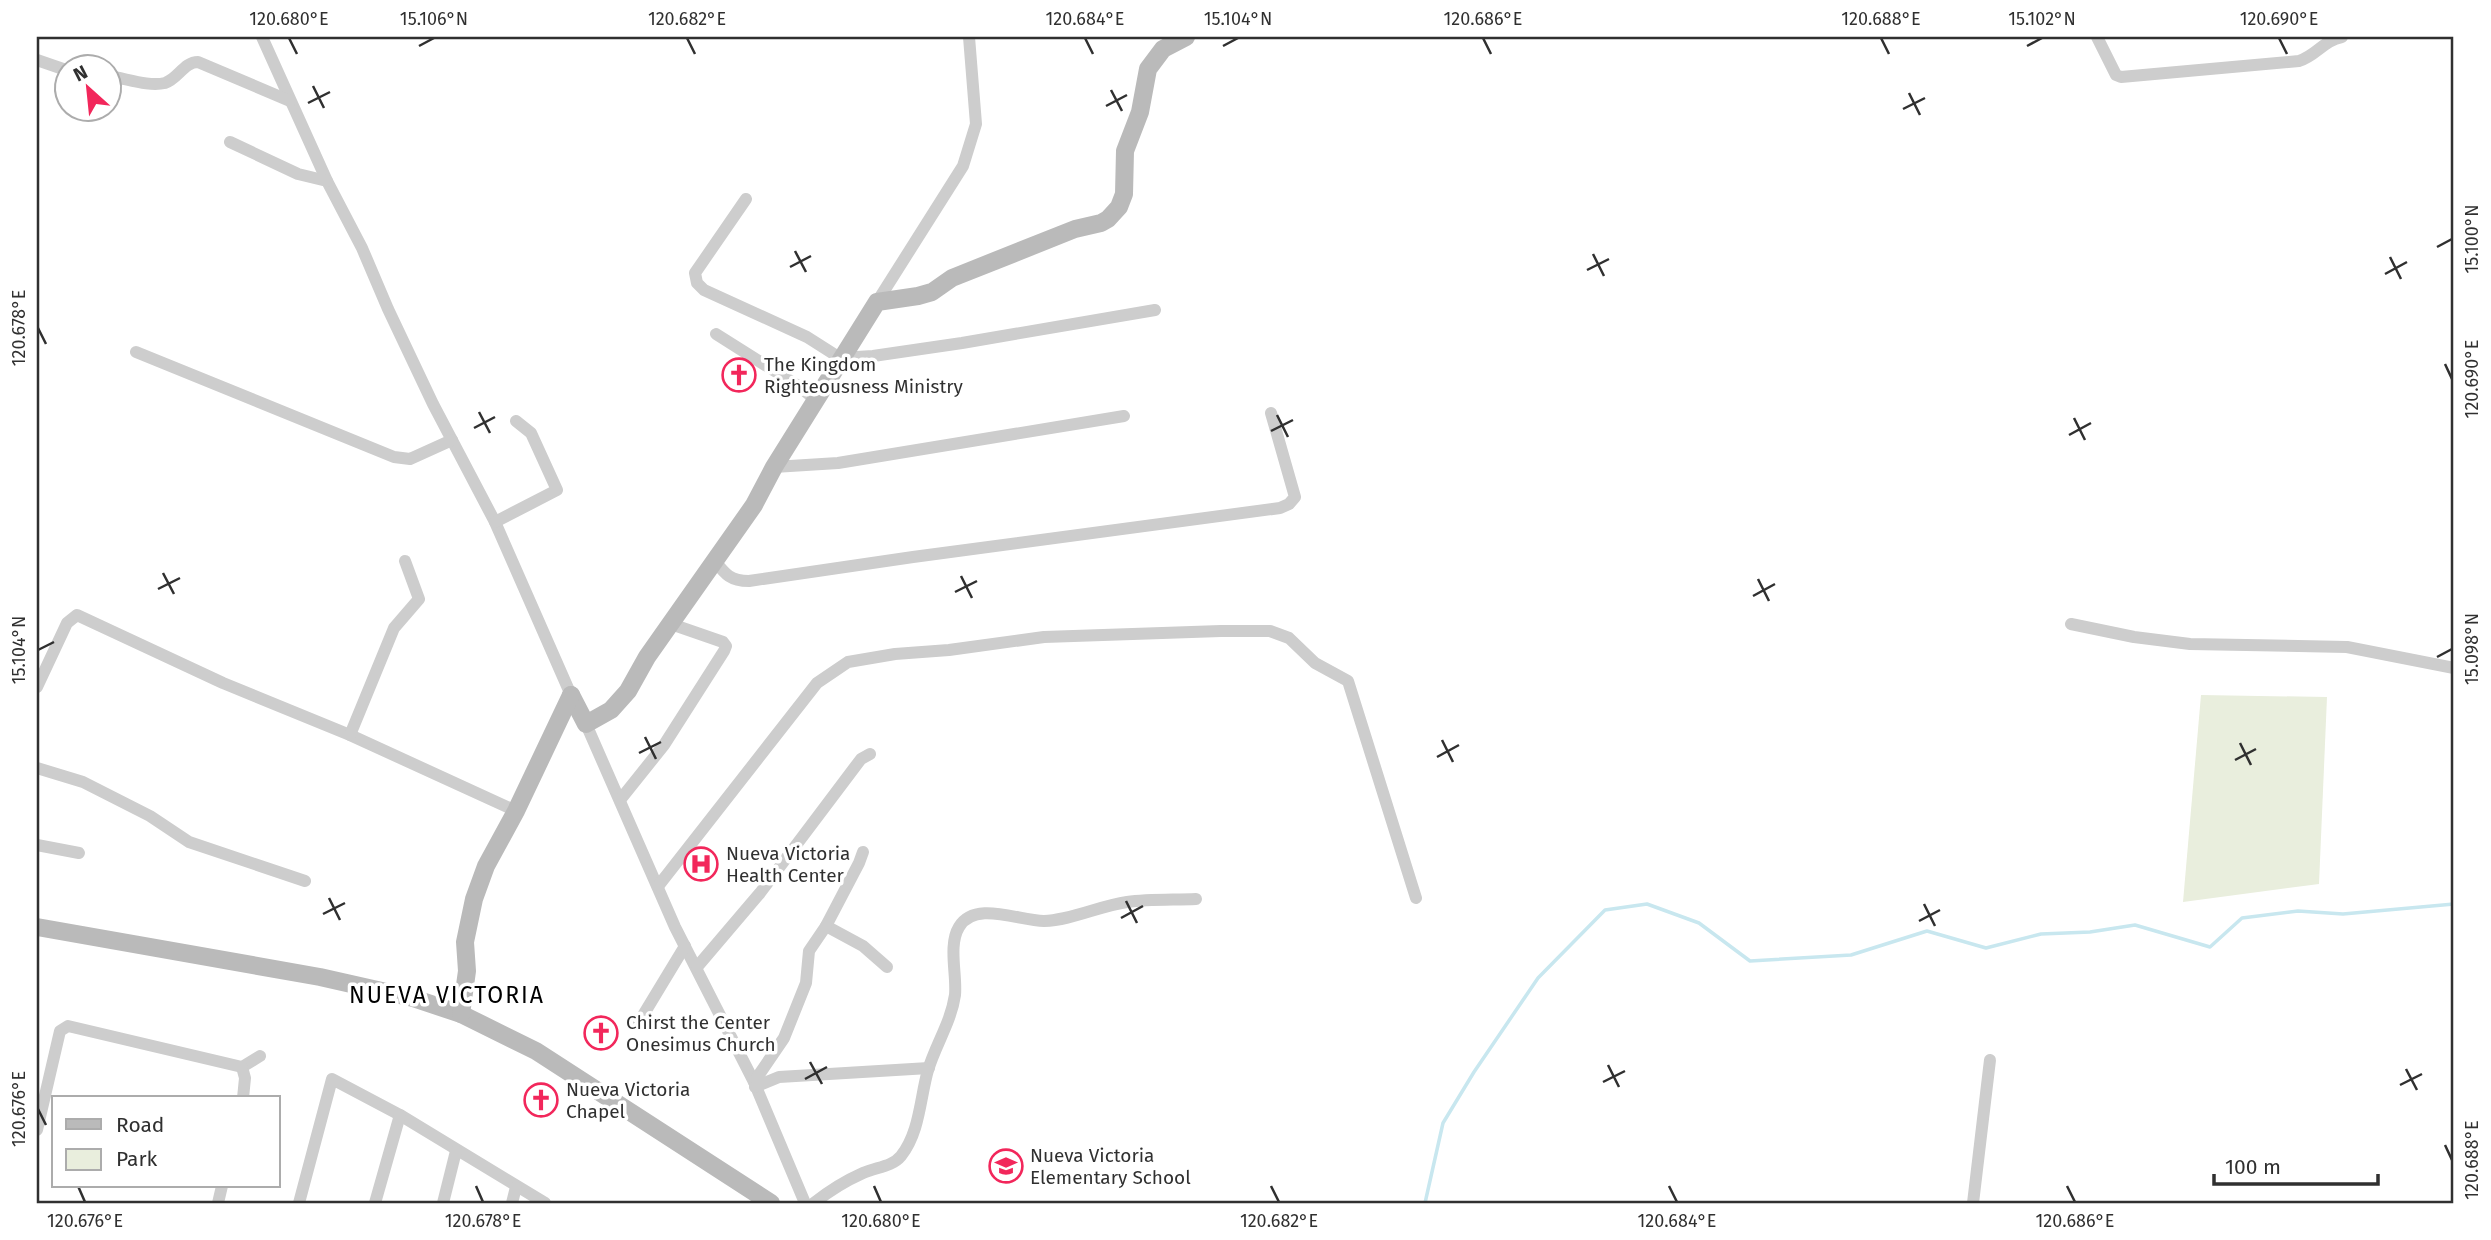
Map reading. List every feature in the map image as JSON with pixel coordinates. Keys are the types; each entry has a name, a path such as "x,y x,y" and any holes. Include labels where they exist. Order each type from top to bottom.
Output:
{"street":[{"path":"262,37 388,309 495,522 685,946 755,1084 805,1203"},
{"path":"586,724 598,719 619,703 647,657 754,505 840,358 963,166 975,124 969,37"},
{"path":"877,302 932,292 953,278 1075,229 1108,219 1119,207 1124,194 1125,151 1140,112 1147,69 1163,49 1186,37"},
{"path":"2097,37 2116,75 2121,77 2299,61 2312,55 2328,41 2342,37"},
{"path":"122,78 154,84 167,82 188,64 198,62 290,101"},
{"path":"230,142 298,174 327,181"},
{"path":"746,199 695,273 696,283 704,290 817,342 840,358 873,356 979,340 1155,310"},
{"path":"716,334 816,400"},
{"path":"136,352 394,457 410,459 452,440"},
{"path":"714,560 727,577 735,581 749,581 913,556 1280,509 1295,497 1271,413"},
{"path":"774,467 838,463 1124,415"},
{"path":"495,522 557,490 531,433 516,421"},
{"path":"350,735 394,628 419,599 405,561"},
{"path":"37,687 67,623 77,615 223,683 350,735 516,811"},
{"path":"620,800 664,745 726,646 723,642 671,624"},
{"path":"2071,624 2134,637 2190,644 2347,647 2454,668"},
{"path":"659,885 817,683 848,662 1044,637 1270,631 1289,639 1315,663 1348,681 1416,898"},
{"path":"461,1014 467,971 465,942 470,911 486,866 516,811 571,695"},
{"path":"697,967 767,884 861,759 870,754"},
{"path":"37,768 83,782 150,816 189,842 304,881"},
{"path":"37,845 79,853"},
{"path":"755,1084 784,1038 806,984 809,951 826,926 863,852"},
{"path":"814,1203 857,1176 899,1159 907,1147 915,1127 929,1068 952,1010 956,980 955,946 958,929 967,919 984,912 1044,921 1125,902 1196,899"},
{"path":"826,926 863,946 887,967"},
{"path":"37,927 320,977 413,998 461,1014 536,1051 771,1203"},
{"path":"639,1022 685,946"},
{"path":"37,1130 48,1109 60,1031 68,1026 242,1067 260,1056"},
{"path":"1973,1203 1990,1060"},
{"path":"242,1067 245,1078 243,1096"},
{"path":"755,1084 779,1077 929,1068"},
{"path":"299,1203 332,1079 400,1115 545,1203"},
{"path":"374,1203 400,1115"},
{"path":"443,1203 456,1151"},
{"path":"512,1203 516,1187"}],"green space":[{"path":"2201,695 2327,697 2319,884 2183,902"}],"waterway":[{"path":"1425,1203 1443,1123 1474,1072 1538,978 1605,910 1647,904 1699,923 1750,961 1851,955 1927,931 1986,948 2041,934 2090,932 2135,925 2210,947 2242,918 2298,911 2343,914 2454,904"}],"place":[{"name":"The Kingdom Righteousness Ministry","path":"739,375"},
{"name":"Nueva Victoria Health Center","path":"701,864"},
{"name":"Chirst the Center Onesimus Church","path":"601,1033"},
{"name":"Nueva Victoria Chapel","path":"541,1100"},
{"name":"Nueva Victoria Elementary School","path":"1006,1166"}],"district":[{"name":"NUEVA VICTORIA","path":"447,995"}]}
